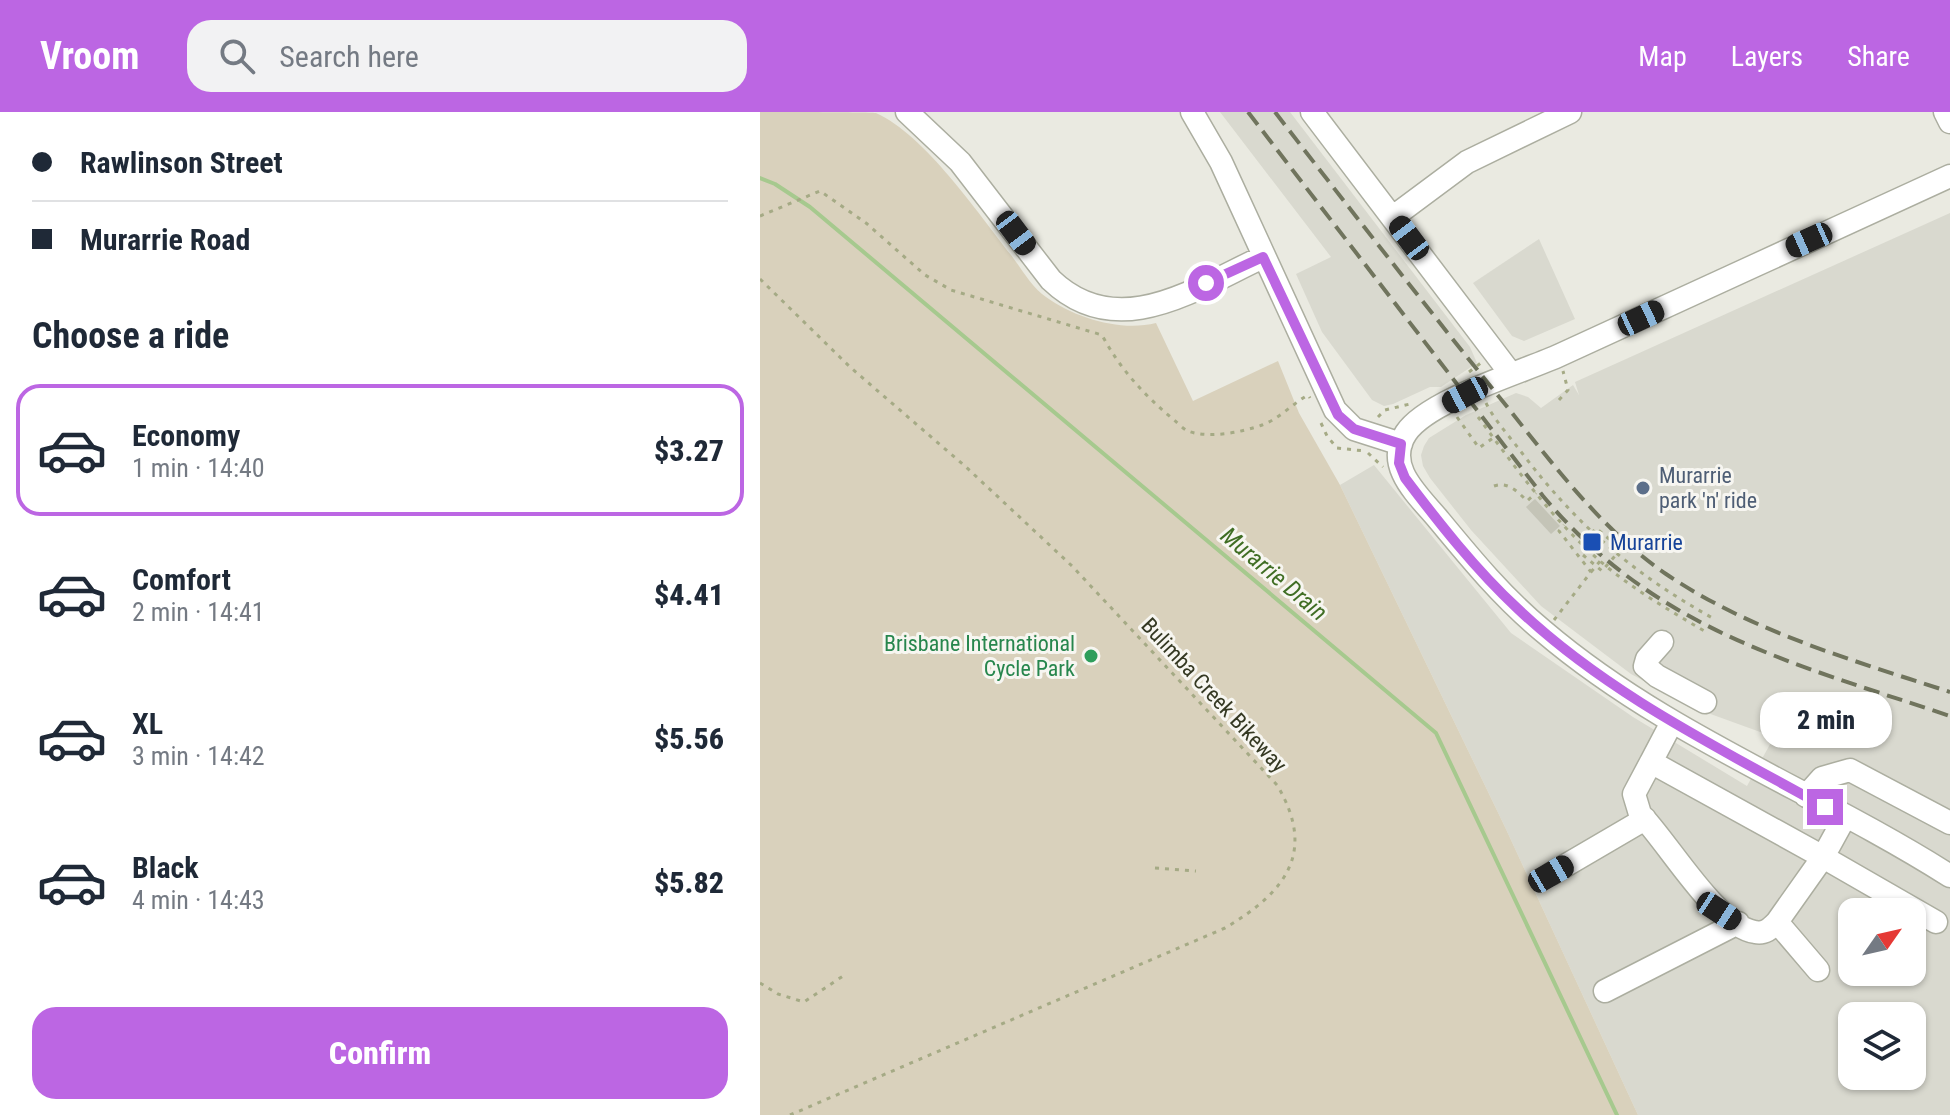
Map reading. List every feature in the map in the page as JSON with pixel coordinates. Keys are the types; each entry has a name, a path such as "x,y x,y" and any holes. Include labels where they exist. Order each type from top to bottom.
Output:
{"street":[{"path":"907,112 931,131 960,162 1051,280 1095,306 1116,311 1154,307 1263,257"},
{"path":"1192,112 1221,162 1338,415 1354,429 1401,444"},
{"path":"1312,112 1511,374"},
{"path":"1393,217 1467,162 1570,112"},
{"path":"1945,112 1950,122"},
{"path":"1950,176 1556,357 1511,374 1421,419 1408,430 1401,444 1399,463 1405,478 1498,589 1566,650 1672,722 1950,876"},
{"path":"1662,642 1647,659 1645,666 1657,676 1705,702"},
{"path":"1672,722 1634,794 1636,807 1719,911 1752,932 1769,930 1777,922 1823,857 1845,817"},
{"path":"1651,762 1936,922"},
{"path":"1806,796 1822,778 1850,770 1950,823"},
{"path":"1551,874 1645,819"},
{"path":"1777,922 1818,970"},
{"path":"1605,991 1738,923"}],"path":[{"path":"760,216 820,191 866,223 925,275 951,290 1102,335 1122,369 1188,431 1210,434 1259,426 1308,395 1315,409"},
{"name":"Bulimba Creek Bikeway","path":"760,279 850,367 966,467 1072,566 1277,785 1295,827 1295,852 1284,877 1247,915 1225,928 790,1115"},
{"path":"1559,400 1568,390 1563,370"},
{"path":"1489,409 1539,475 1592,533 1621,559 1672,595 1716,620"},
{"path":"1457,417 1479,448 1493,438"},
{"path":"1478,417 1536,493 1588,549 1656,602 1706,632"},
{"path":"1321,423 1337,448 1365,452 1366,448"},
{"path":"1494,486 1500,484 1514,488 1527,501 1536,493"},
{"path":"1564,525 1559,531 1591,572"},
{"path":"1588,549 1583,555 1602,571 1621,549 1596,528 1592,533"},
{"path":"1556,618 1601,560"},
{"path":"1155,868 1196,871"},
{"path":"760,983 778,994 804,1002 846,974"}],"shaded area":[{"name":"Brisbane International Cycle Park","path":"760,112 876,113 895,124 950,176 1041,293 1070,311 1099,321 1128,326 1156,323 1193,401 1278,361 1299,413 1340,485 1505,827 1638,1115 760,1115"},
{"path":"1220,112 1290,112 1470,347 1477,363 1441,387 1430,387 1393,404 1384,406 1372,400 1322,332 1296,274 1331,257"},
{"path":"1950,213 1950,1115 1638,1115 1505,827 1340,485 1374,465 1511,633 1633,717 1747,786 1774,737 1694,708 1631,674 1541,606 1471,530 1423,466 1421,455 1429,438 1466,415 1516,393 1528,397 1541,408 1573,385 1579,395 1575,382"},
{"path":"1539,239 1575,319 1524,341 1512,336 1473,283"}],"building":[{"path":"1535,499 1560,526 1551,534 1526,507"}],"waterway":[{"name":"Murarrie Drain","path":"760,178 810,207 1436,733 1617,1115"}],"railway":[{"path":"1248,112 1543,496 1586,542 1679,611 1729,636 1836,678 1950,716"},
{"path":"1275,112 1557,469 1597,514 1642,556 1699,594 1768,628 1840,656 1950,692"}],"place":[{"name":"Murarrie park 'n' ride","path":"1643,488"},
{"name":"Murarrie","path":"1592,542"},
{"name":"Brisbane International Cycle Park","path":"1091,656"}],"route":[{"path":"1206,283 1263,257 1338,415 1354,429 1401,444 1398,455 1405,478 1475,564 1518,609 1566,650 1636,699 1708,744 1825,807"}]}
